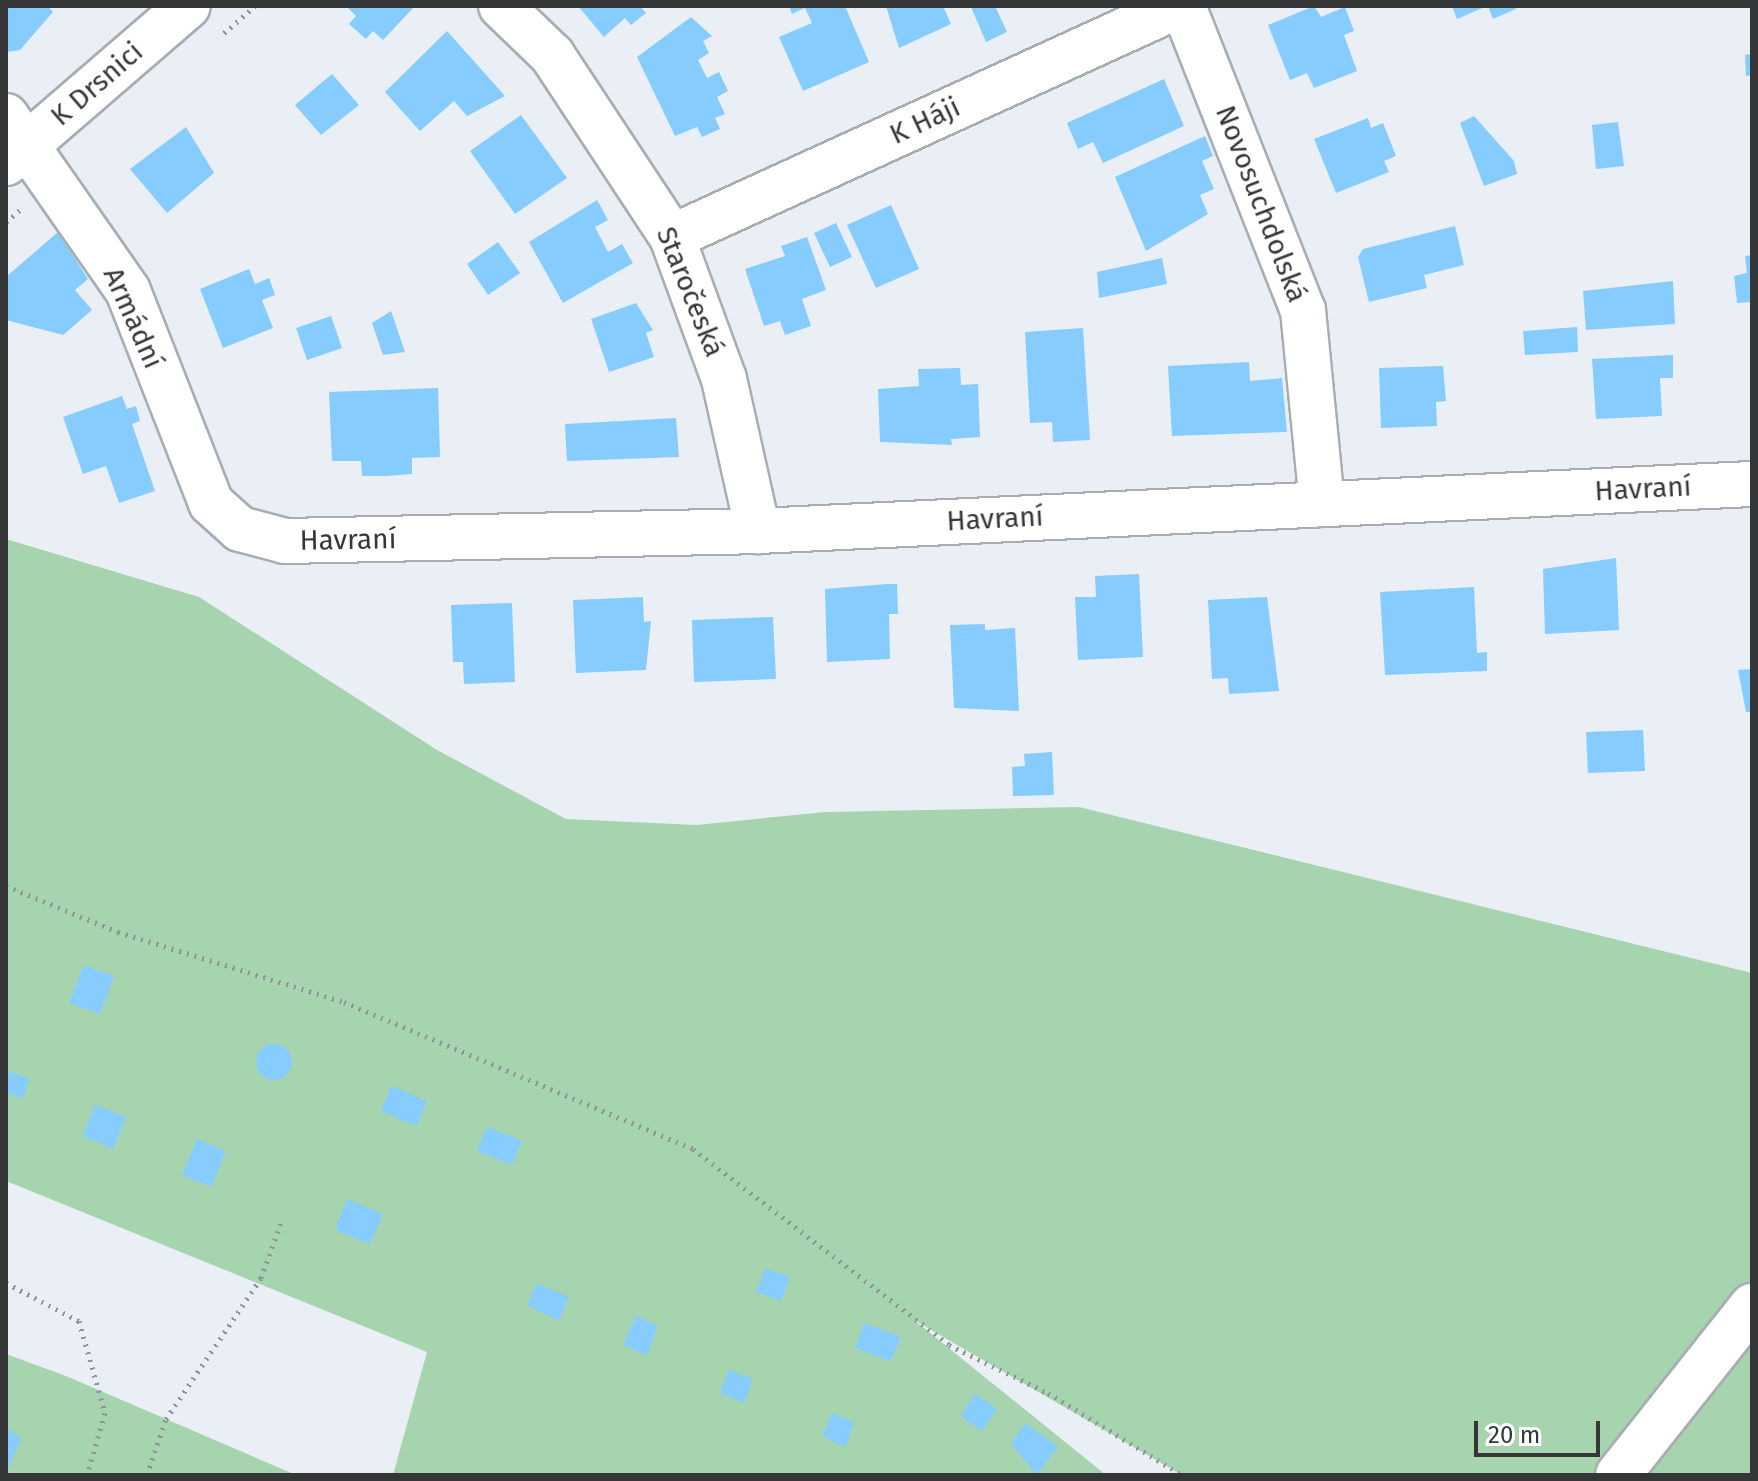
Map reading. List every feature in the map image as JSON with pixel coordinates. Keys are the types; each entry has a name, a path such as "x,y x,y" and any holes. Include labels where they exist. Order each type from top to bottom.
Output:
{"street":[{"name":"K Drsnici","path":"14,141 188,6"},
{"name":"Staročeská","path":"501,6 552,55 672,237 724,379 758,531"},
{"name":"K Háji","path":"672,237 1180,6"},
{"name":"Novosuchdolská","path":"1180,6 1303,310 1322,504"},
{"name":"Armádní","path":"14,141 128,291 192,464 211,503 240,529"},
{"name":"Havraní","path":"240,529 285,541 758,531 1752,484"},
{"path":"1618,1475 1752,1306"}],"path":[{"path":"6,886 118,932 344,1002 693,1149 949,1345 1048,1393 1182,1475"},
{"path":"147,1475 166,1419 261,1278 282,1220"},
{"path":"6,1283 79,1321 105,1413 87,1475"}],"green space":[{"path":"6,539 199,597 437,750 566,819 696,825 825,812 1079,807 1752,973 1752,1306 1618,1475 1182,1475 914,1320 1106,1475 393,1475 427,1352 6,1181"},
{"path":"1752,1335 1752,1475 1638,1475"},
{"path":"6,1354 66,1376 296,1475 6,1475"}],"building":[{"path":"6,6 47,6 53,12 20,50 7,52"},
{"path":"346,6 415,6 383,40 373,31 366,39 349,24 356,16"},
{"path":"578,6 640,6 646,13 631,25 625,18 604,37"},
{"path":"789,6 845,6 869,62 803,91 779,37 812,23 805,8 792,14"},
{"path":"886,6 943,6 951,24 899,48"},
{"path":"995,6 1007,32 986,42 971,7"},
{"path":"1314,6 1321,17 1345,7 1354,31 1344,35 1357,71 1314,88 1307,73 1290,80 1268,25"},
{"path":"1452,6 1487,6 1457,19"},
{"path":"1488,6 1515,6 1516,9 1493,19"},
{"path":"691,17 712,36 703,41 709,53 698,60 707,78 719,72 728,91 717,97 725,114 715,118 720,129 702,137 697,127 675,136 637,57"},
{"path":"447,31 505,96 467,116 454,101 420,131 385,92"},
{"path":"1752,54 1752,75 1746,76 1745,55"},
{"path":"332,74 359,105 321,135 295,105"},
{"path":"1164,79 1184,126 1103,163 1093,142 1078,149 1067,123"},
{"path":"521,115 567,178 515,214 470,151"},
{"path":"1474,116 1514,161 1517,174 1484,186 1460,123"},
{"path":"1368,118 1371,128 1383,123 1396,156 1384,161 1389,172 1336,193 1314,139"},
{"path":"1618,122 1624,166 1596,169 1592,125"},
{"path":"186,127 214,173 167,213 130,169"},
{"path":"1205,136 1213,156 1202,161 1214,189 1200,195 1208,214 1146,251 1115,177"},
{"path":"597,200 608,220 595,227 608,252 622,244 633,263 563,303 529,242"},
{"path":"891,205 919,269 876,288 847,225"},
{"path":"836,223 852,257 830,267 814,233"},
{"path":"1455,226 1464,265 1424,275 1427,288 1369,302 1358,257 1363,249"},
{"path":"58,232 88,279 75,290 92,310 63,335 6,320 6,277"},
{"path":"807,237 826,290 802,299 811,326 785,335 780,321 764,326 745,269 785,256 781,246"},
{"path":"498,242 520,273 488,295 467,264"},
{"path":"1752,255 1752,302 1737,303 1734,276 1747,273 1745,256"},
{"path":"1162,258 1167,284 1099,298 1097,272"},
{"path":"249,269 255,284 269,278 275,295 262,300 273,328 223,348 200,289"},
{"path":"1673,281 1675,324 1586,330 1583,291"},
{"path":"636,303 653,330 646,333 654,357 609,372 591,319"},
{"path":"391,311 405,352 383,355 372,323"},
{"path":"331,316 342,348 307,360 296,328"},
{"path":"1577,327 1578,352 1525,355 1523,331"},
{"path":"1083,328 1090,440 1053,442 1052,422 1030,423 1025,332"},
{"path":"1673,355 1673,378 1660,378 1662,416 1596,419 1592,359"},
{"path":"1249,362 1250,381 1282,378 1287,432 1172,436 1168,366"},
{"path":"1443,366 1446,401 1436,402 1437,426 1381,428 1379,368"},
{"path":"960,368 961,385 978,384 980,437 951,439 952,445 880,442 878,389 919,386 918,369"},
{"path":"438,388 440,457 412,458 412,474 386,476 362,476 361,461 332,461 329,392"},
{"path":"122,396 127,409 136,406 140,421 132,424 155,491 119,503 106,466 83,474 63,417"},
{"path":"676,418 679,457 567,461 565,424"},
{"path":"1616,558 1619,630 1545,634 1543,569"},
{"path":"1139,574 1143,657 1078,660 1075,597 1096,597 1095,576"},
{"path":"897,584 898,614 889,614 890,659 827,662 825,589"},
{"path":"1474,587 1477,653 1487,652 1487,671 1385,675 1380,592"},
{"path":"643,597 644,622 651,621 646,670 576,673 573,600"},
{"path":"1267,597 1279,691 1229,694 1228,678 1212,679 1208,600"},
{"path":"512,603 515,682 464,684 463,662 453,662 451,605"},
{"path":"773,617 776,679 694,682 692,620"},
{"path":"985,624 985,630 1015,628 1019,711 954,708 950,625"},
{"path":"1752,669 1752,712 1746,712 1738,670"},
{"path":"1643,730 1645,771 1588,773 1586,732"},
{"path":"1052,752 1054,795 1013,796 1012,767 1025,766 1024,754"},
{"path":"84,965 114,976 100,1014 69,1003"},
{"path":"274,1044 287,1049 292,1062 287,1075 274,1080 261,1075 256,1062 261,1049"},
{"path":"6,1070 30,1079 22,1099 6,1092"},
{"path":"391,1086 427,1101 417,1126 381,1111"},
{"path":"95,1105 126,1117 113,1149 83,1136"},
{"path":"487,1127 522,1141 512,1165 477,1151"},
{"path":"197,1139 226,1151 211,1187 182,1175"},
{"path":"347,1199 383,1214 370,1244 335,1230"},
{"path":"765,1268 790,1277 781,1301 756,1292"},
{"path":"537,1283 569,1297 559,1321 527,1305"},
{"path":"636,1316 658,1326 647,1356 623,1345"},
{"path":"864,1323 901,1337 891,1361 855,1348"},
{"path":"729,1370 753,1379 744,1403 720,1393"},
{"path":"975,1394 997,1409 982,1431 961,1416"},
{"path":"832,1413 855,1423 845,1447 822,1436"},
{"path":"1025,1423 1058,1446 1037,1475 1011,1444"},
{"path":"6,1428 21,1438 6,1475"}]}
